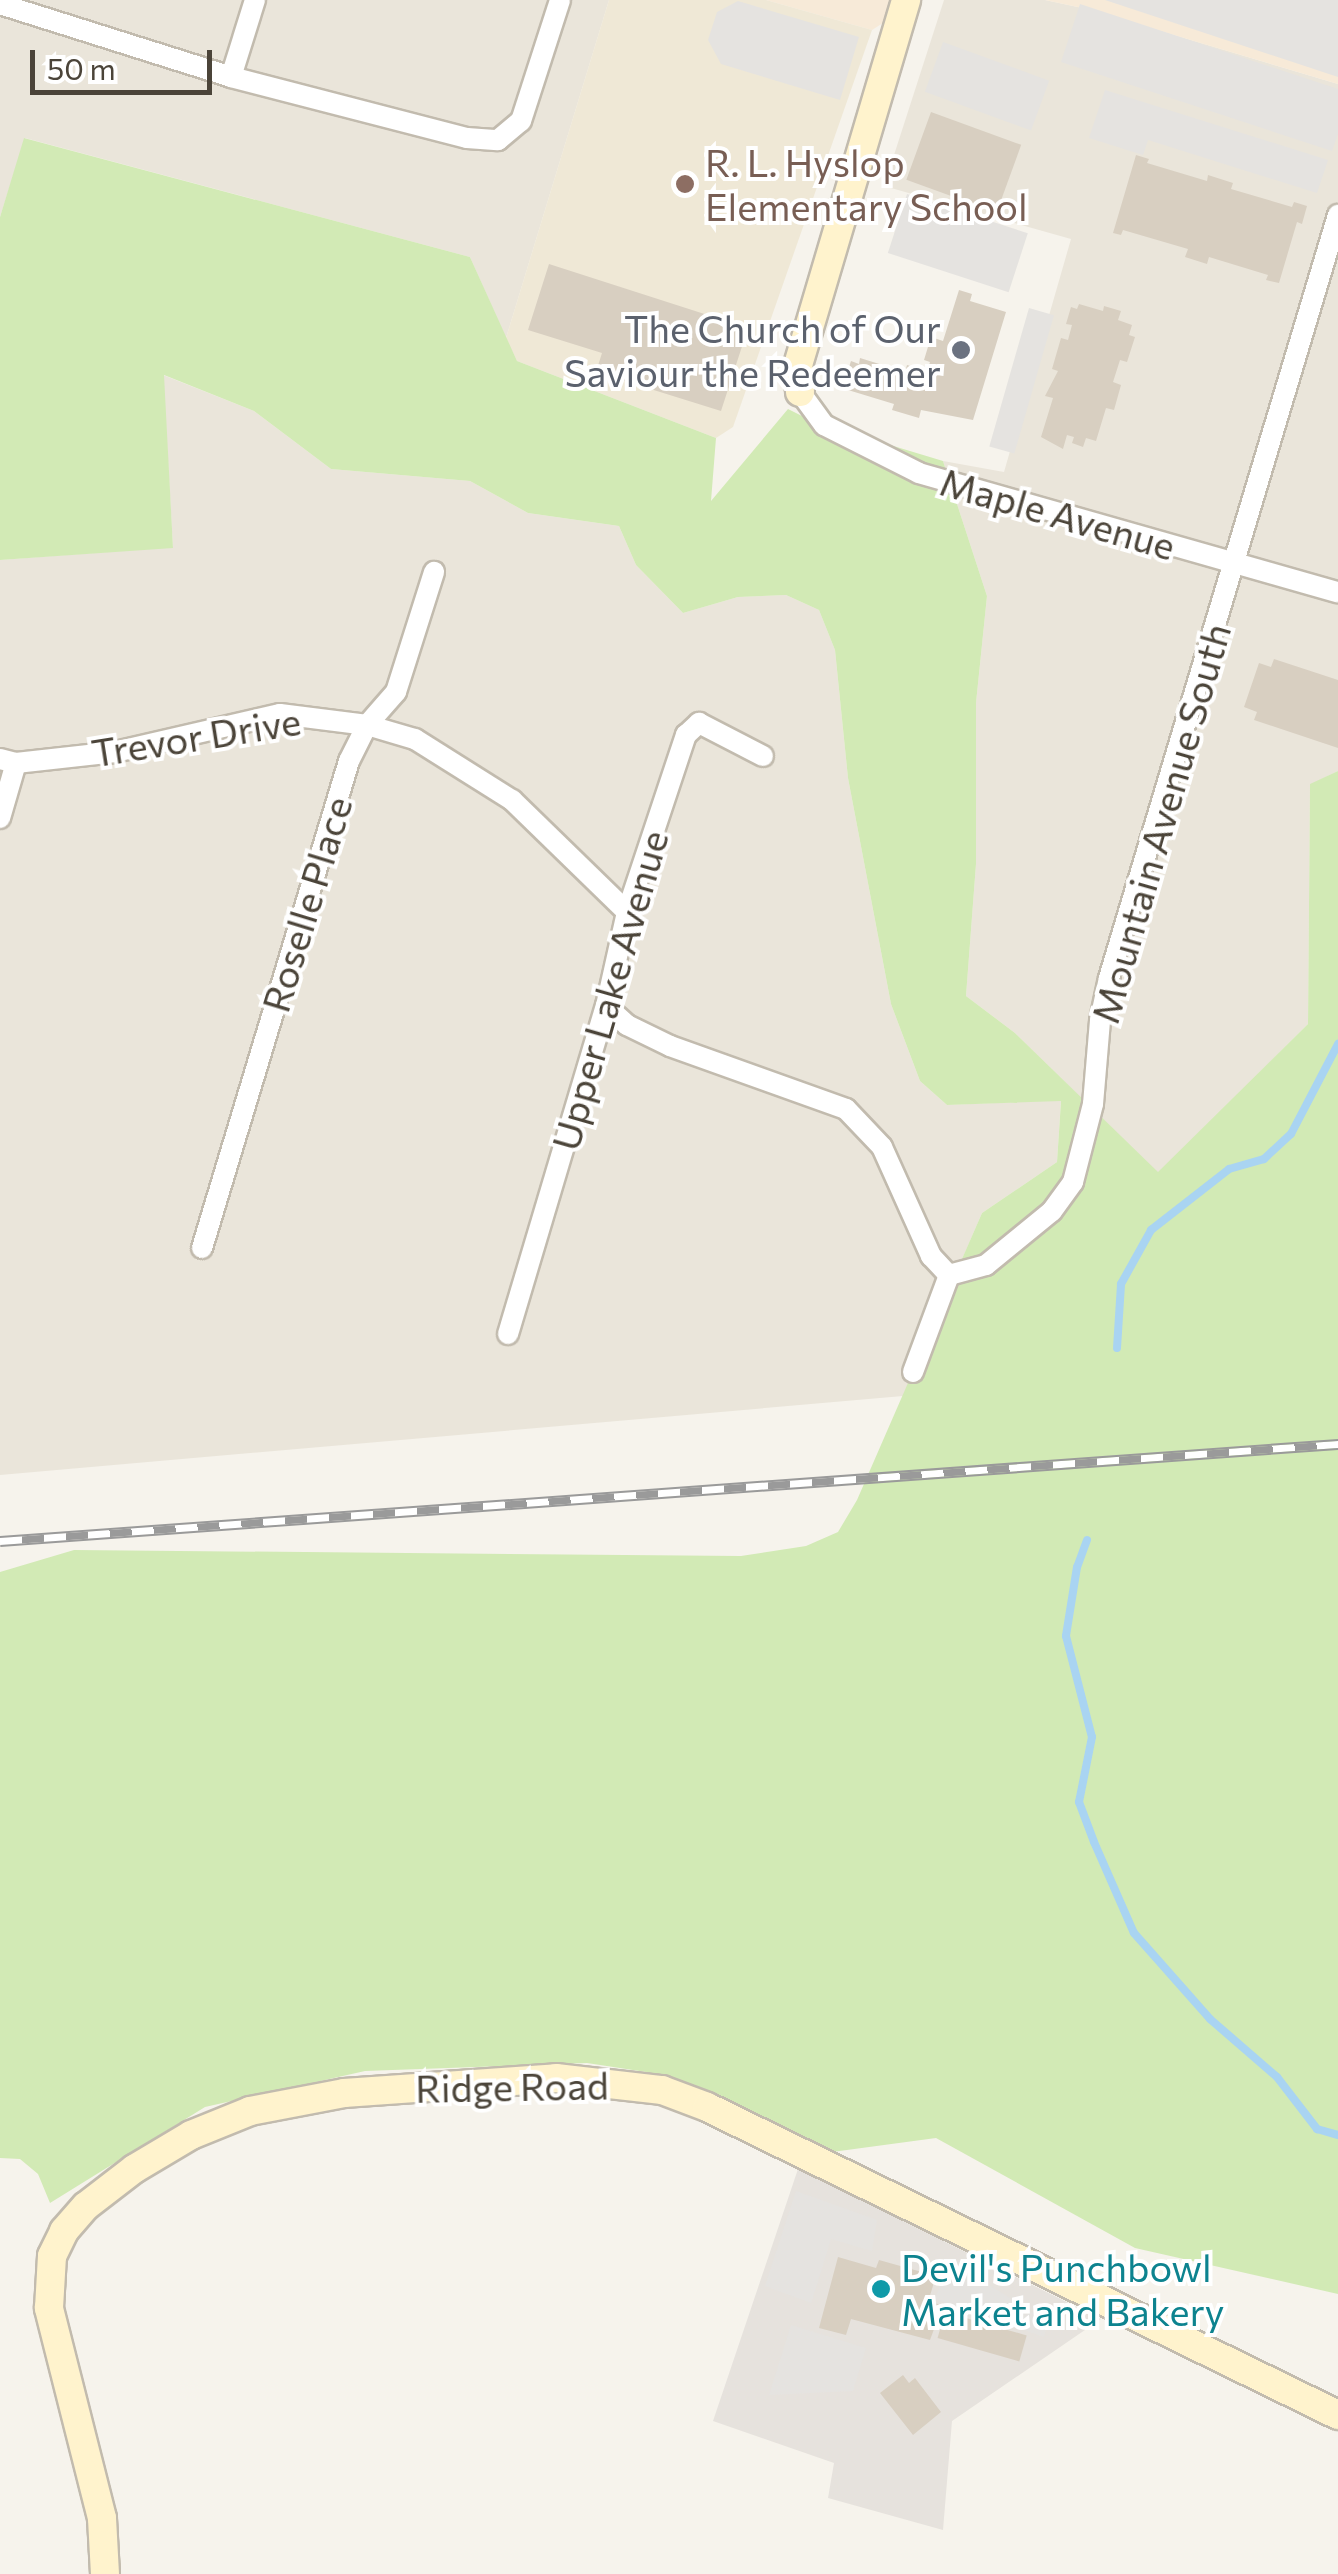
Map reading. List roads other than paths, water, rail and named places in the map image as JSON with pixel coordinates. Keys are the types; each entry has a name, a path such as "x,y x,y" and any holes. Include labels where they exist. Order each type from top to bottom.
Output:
{"main road":[{"path":"800,392 798,365 906,0"},
{"name":"Ridge Road","path":"106,2574 102,2518 49,2308 50,2267 64,2230 86,2206 134,2169 191,2136 250,2111 344,2093 556,2078 662,2090 707,2107 1338,2415"}],"street":[{"path":"231,77 255,0"},
{"path":"0,4 231,77 467,138 498,140 521,122 560,0"},
{"name":"Mountain Avenue South","path":"949,1276 986,1265 1052,1211 1073,1182 1094,1104 1100,1020 1109,978 1338,215"},
{"name":"Maple Avenue","path":"800,392 824,425 919,474 1338,592"},
{"name":"Roselle Place","path":"202,1248 349,762 367,725 396,692 434,572"},
{"name":"Trevor Drive","path":"8,761 115,752 280,714 367,725 415,739 512,800 627,912"},
{"name":"Upper Lake Avenue","path":"508,1334 606,1006 627,912 686,736 694,724 762,756"},
{"path":"0,818 8,761"},
{"path":"606,1006 627,1025 670,1046 846,1109 882,1147 931,1256 949,1276 913,1372"}],"waterway":[{"path":"1117,1348 1121,1284 1151,1230 1229,1169 1264,1159 1291,1134 1338,1044"},
{"path":"1087,1540 1077,1567 1066,1636 1092,1737 1079,1802 1094,1842 1134,1933 1210,2019 1277,2077 1317,2129 1338,2135"}],"railway":[{"path":"0,1541 1338,1444"}],"place":[{"name":"R. L. Hyslop Elementary School","path":"685,184"},
{"name":"The Church of Our Saviour the Redeemer","path":"961,350"},
{"name":"Devil's Punchbowl Market and Bakery","path":"881,2289"}]}
